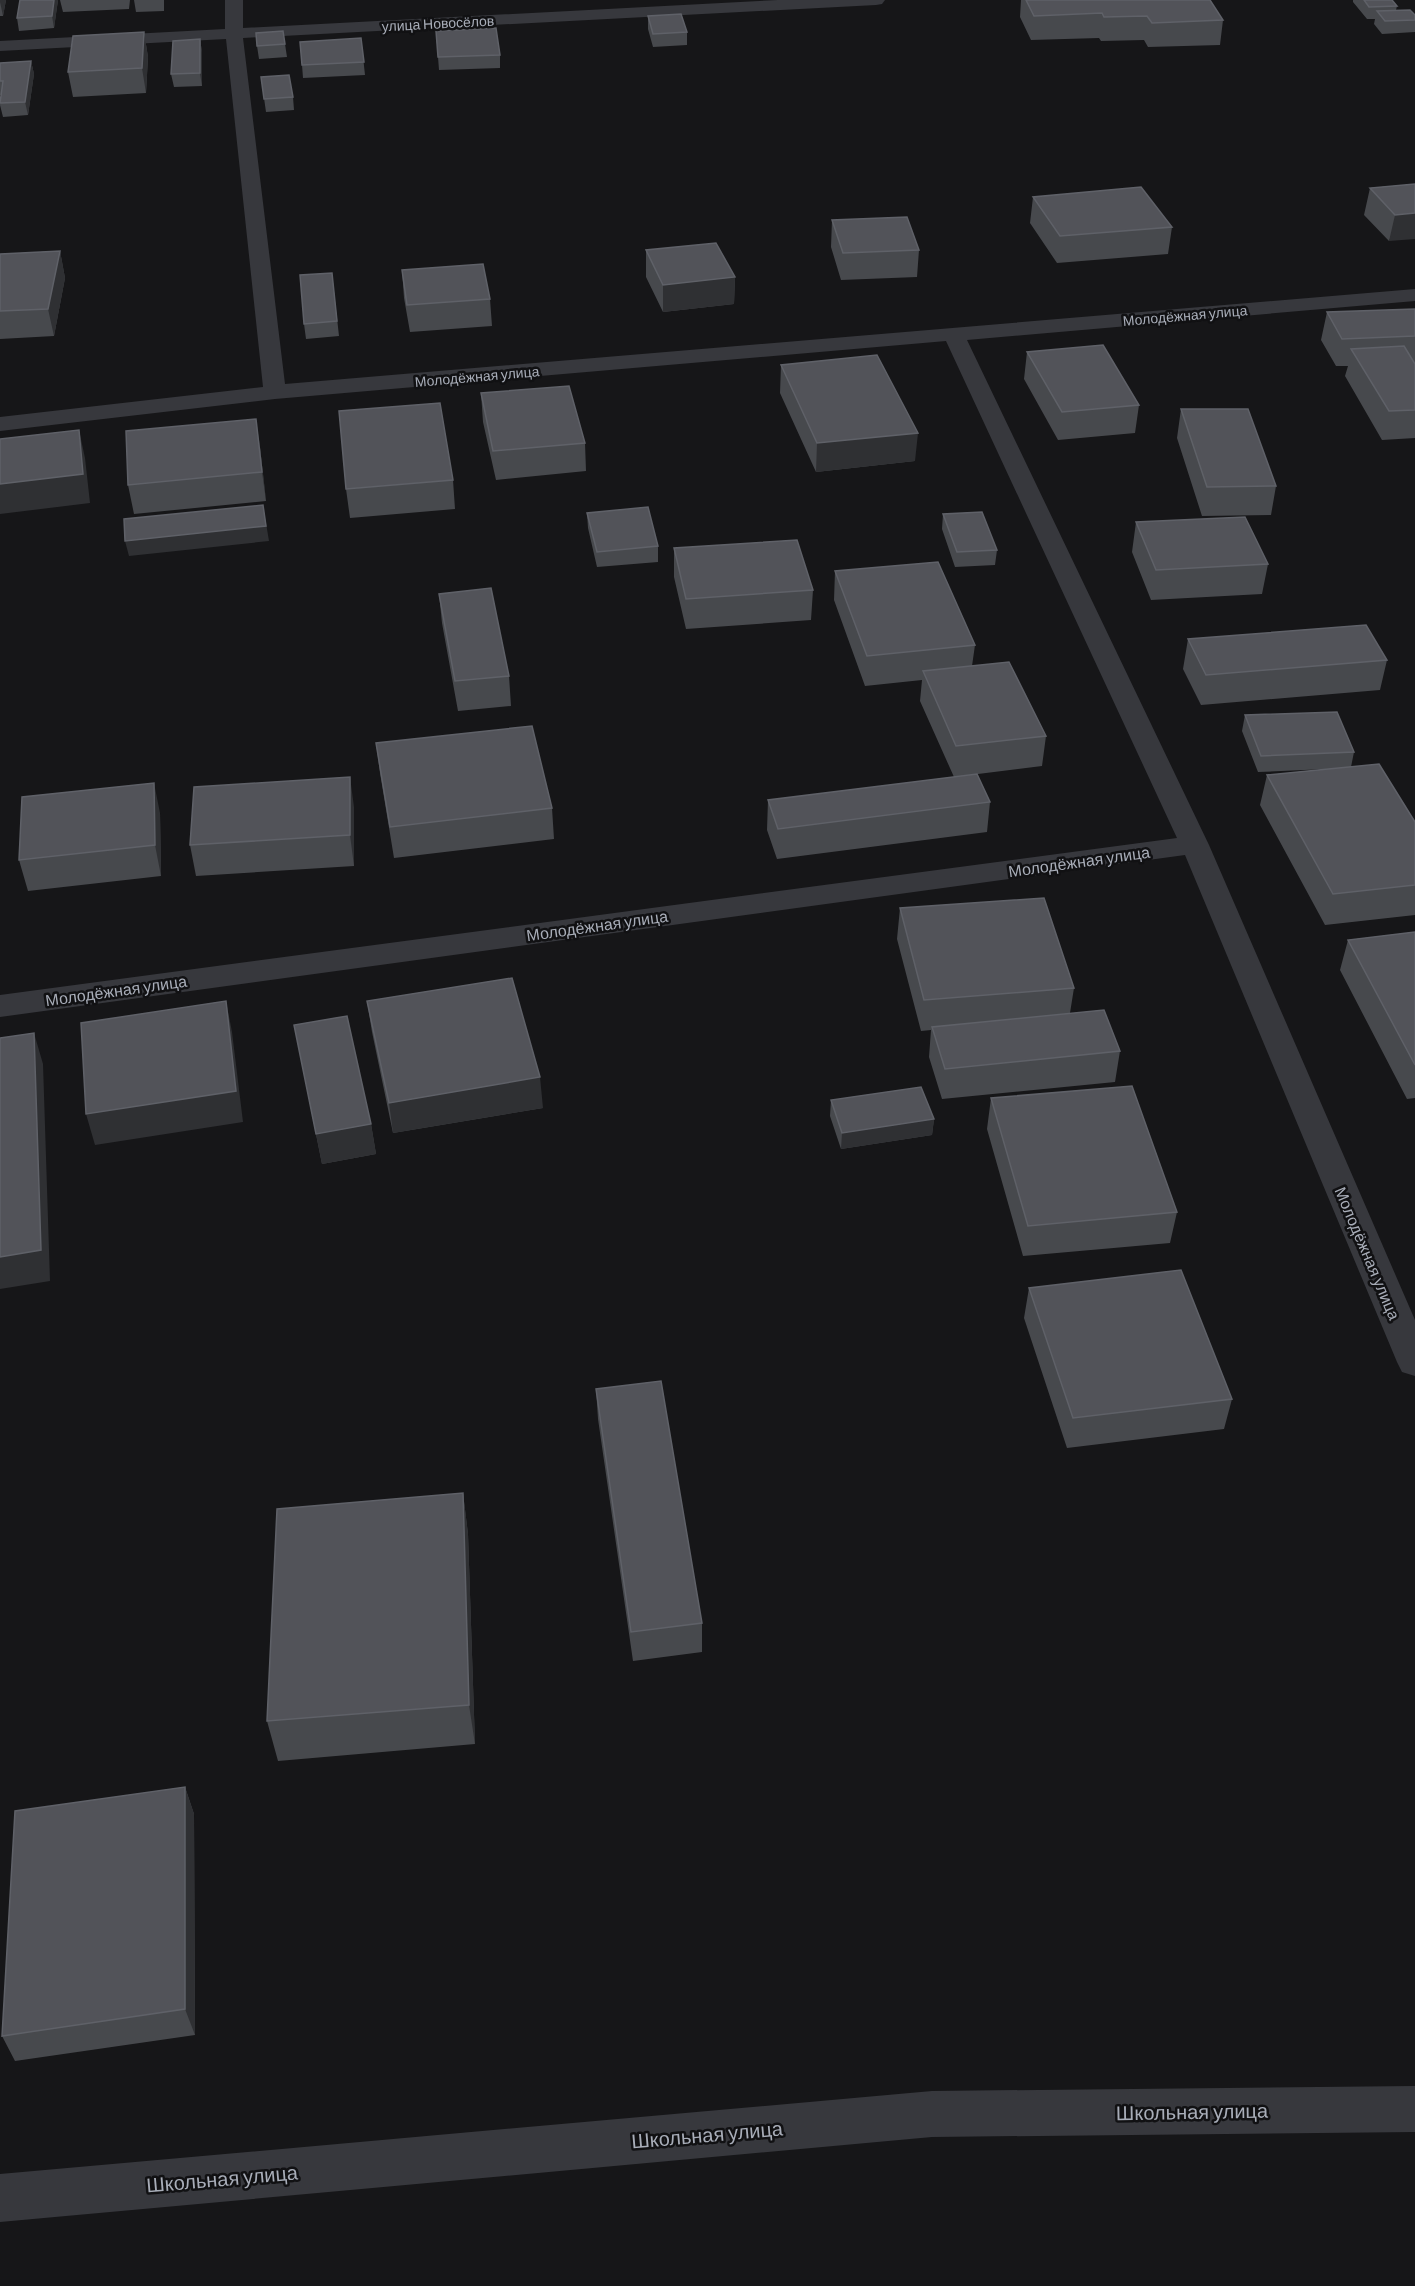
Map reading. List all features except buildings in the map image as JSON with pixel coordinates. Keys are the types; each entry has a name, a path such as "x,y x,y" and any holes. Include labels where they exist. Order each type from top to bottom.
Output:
{"street":[{"path":"234,0 234,33 275,393"},
{"name":"улица Новосёлов","path":"0,46 876,0"},
{"name":"Молодёжная улица","path":"0,424 275,393 1415,295"},
{"name":"Молодёжная улица","path":"954,335 1195,845 1415,1362"},
{"name":"Молодёжная улица","path":"0,1006 1195,845"},
{"name":"Школьная улица","path":"0,2198 932,2114 1415,2109"}]}
